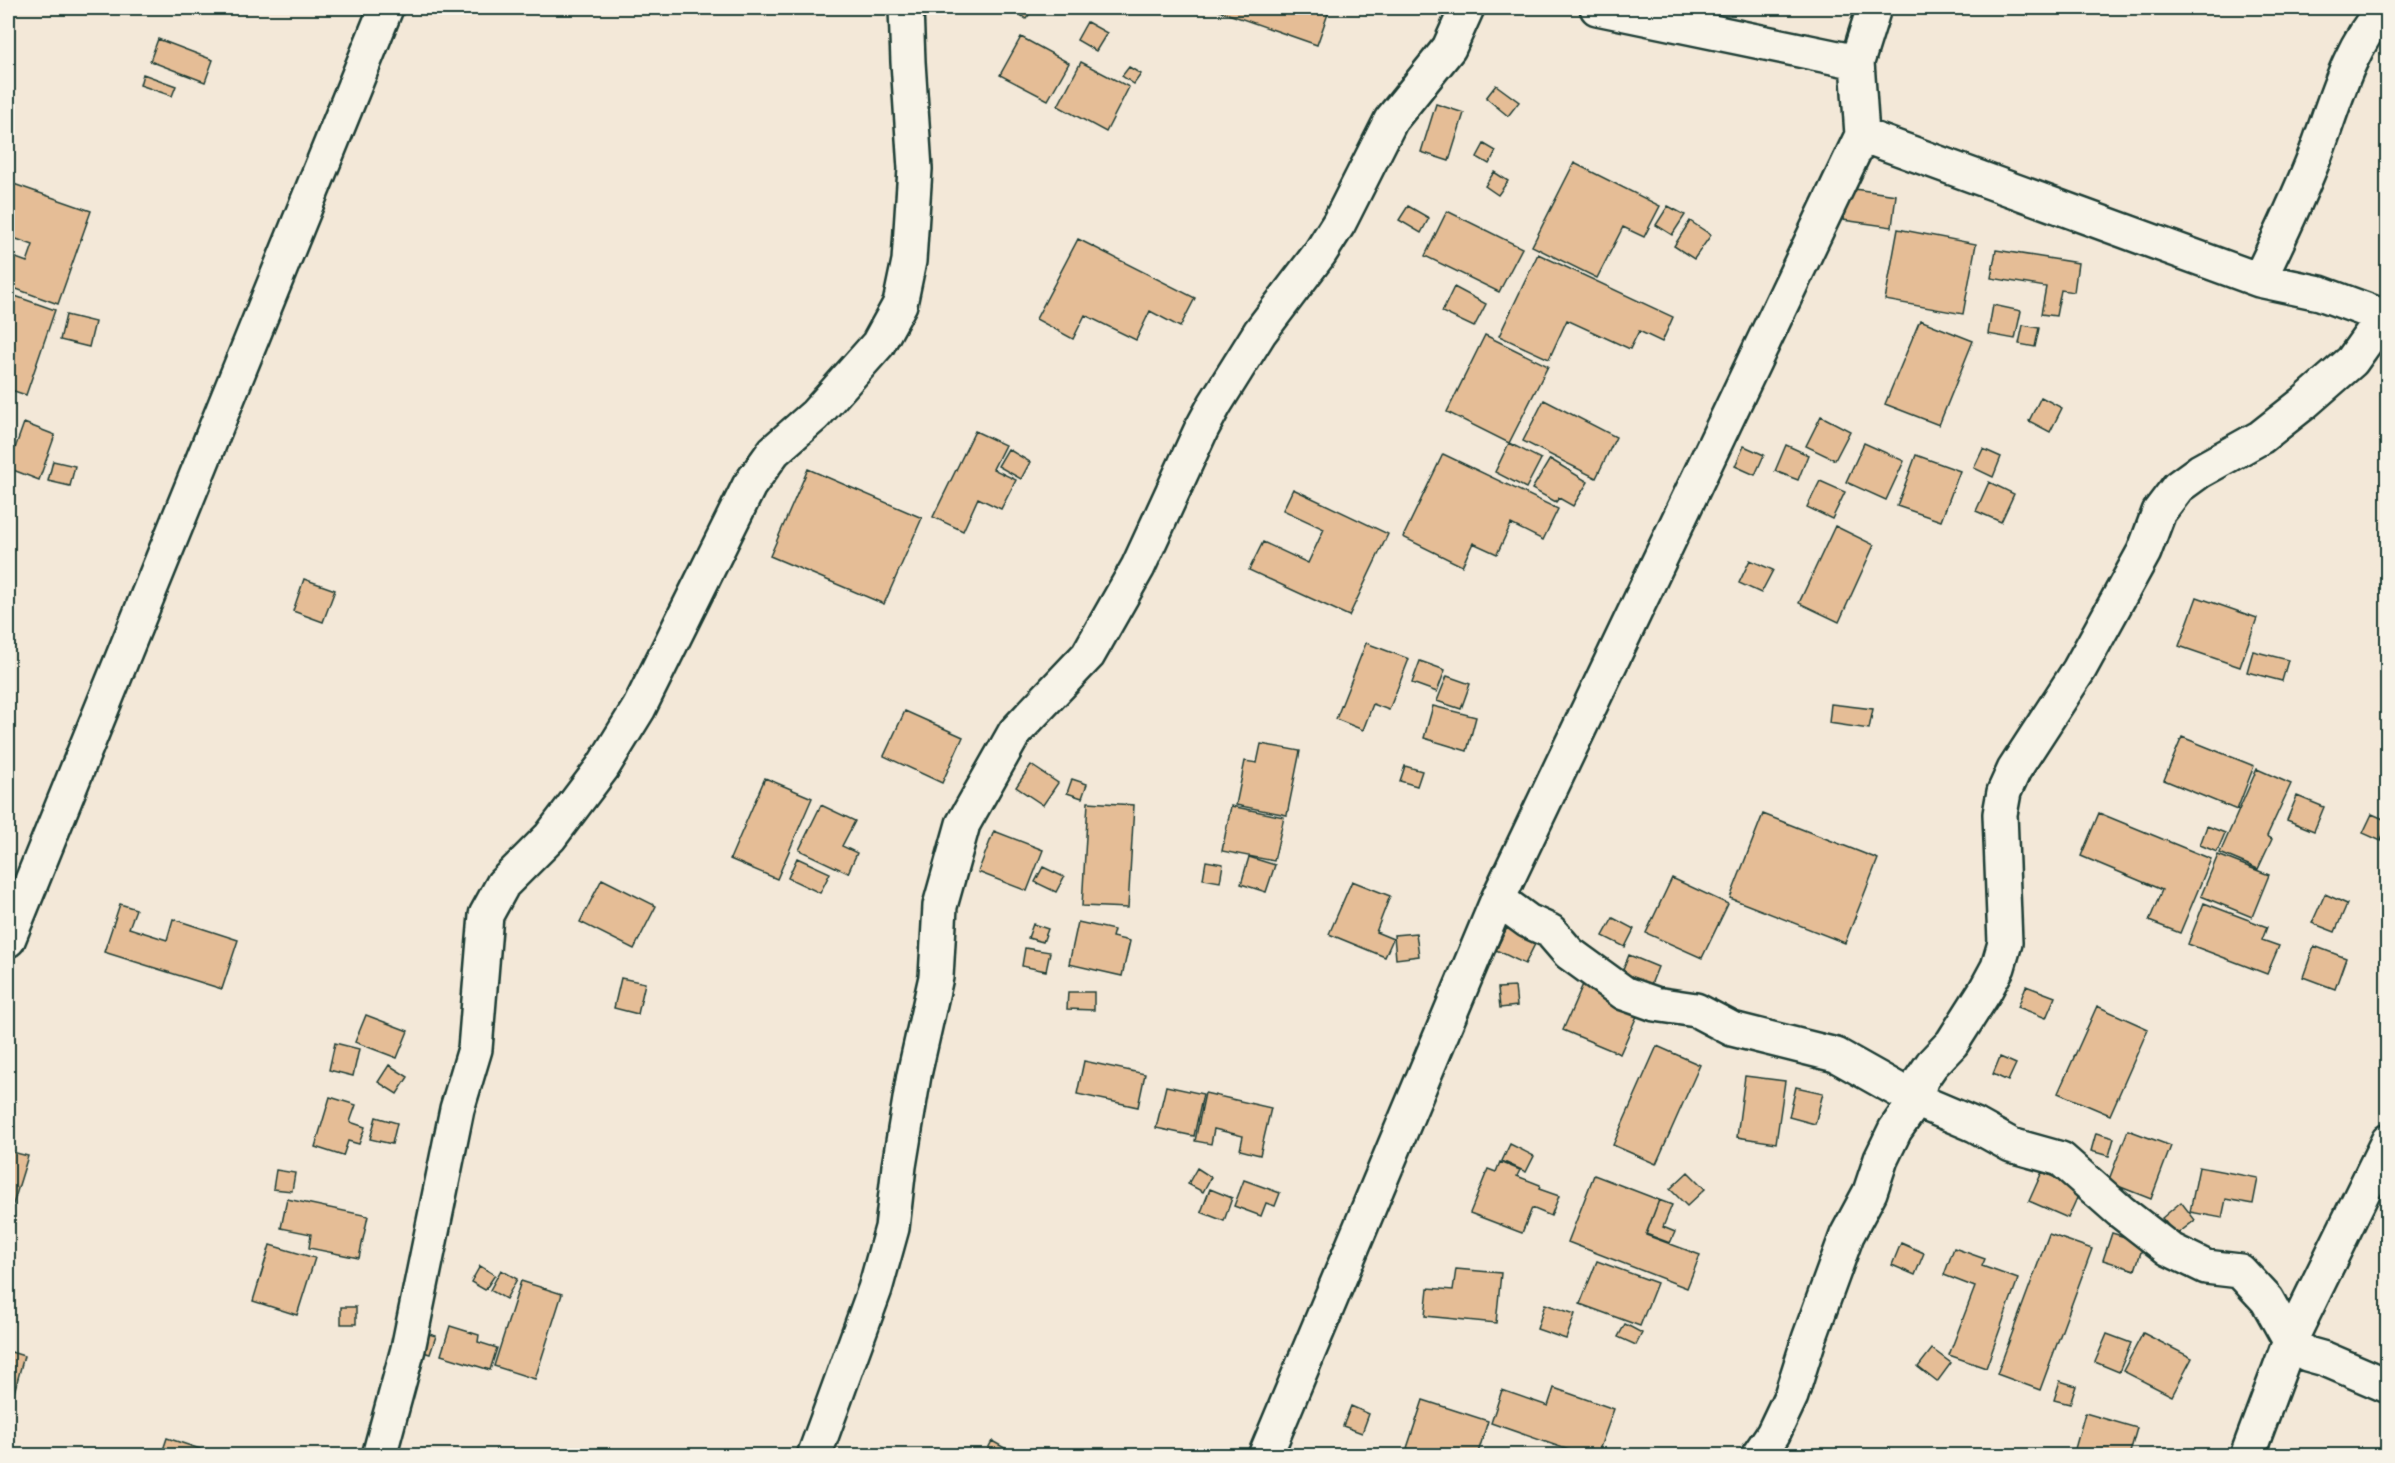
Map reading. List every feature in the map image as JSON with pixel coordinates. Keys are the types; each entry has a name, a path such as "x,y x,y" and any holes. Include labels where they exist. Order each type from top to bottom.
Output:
{"street":[{"path":"8,940 386,8"},
{"path":"379,1455 408,1349 457,1109 475,1049 486,915 503,884 550,837 602,768 627,728 749,486 774,451 815,415 878,344 900,304 909,261 915,169 906,8"},
{"path":"814,1455 875,1289 892,1228 899,1166 914,1075 936,978 940,906 963,824 1015,732 1088,655 1138,567 1215,404 1260,332 1340,224 1391,120 1449,48 1467,8"},
{"path":"1596,8 1857,62"},
{"path":"1265,1455 1498,899 1862,135 1857,62 1874,8"},
{"path":"2259,280 2316,153 2342,77 2370,24 2384,8"},
{"path":"1758,1455 1773,1434 1791,1396 1847,1235 1870,1192 1881,1158 1895,1130 1916,1100 1921,1080 1952,1043 1998,967 2005,943 2000,814 2004,792 2014,770 2079,670 2144,552 2159,512 2178,487 2200,471 2261,437 2304,403 2352,361 2386,317 2320,293 2259,280 1862,135"},
{"path":"1498,899 1528,921 1550,931 1569,953 1624,993 1655,1005 1696,1010 1732,1029 1836,1055 1916,1100 1975,1125 2011,1145 2061,1159 2120,1211 2169,1249 2206,1267 2240,1271 2267,1300 2290,1341 2307,1354 2325,1359 2388,1386"},
{"path":"2247,1455 2290,1341 2388,1141"}],"building":[{"path":"1011,8 1034,8 1026,19"},
{"path":"1211,8 1330,8 1317,45"},
{"path":"1087,22 1107,33 1096,51 1077,40"},
{"path":"1021,37 1069,63 1048,100 1000,75"},
{"path":"158,39 213,60 205,82 150,61"},
{"path":"1081,62 1129,87 1106,132 1058,106"},
{"path":"1129,67 1141,74 1134,84 1122,76"},
{"path":"143,74 176,86 172,96 140,85"},
{"path":"1496,85 1519,102 1508,116 1486,98"},
{"path":"1436,104 1464,113 1449,161 1421,152"},
{"path":"1484,144 1496,151 1489,164 1477,157"},
{"path":"1574,163 1660,206 1644,237 1623,227 1597,278 1532,246"},
{"path":"1494,172 1508,181 1498,195 1485,186"},
{"path":"8,182 91,211 58,304 8,286 8,255 27,262 33,245 8,236"},
{"path":"1847,188 1896,195 1892,227 1843,220"},
{"path":"1408,206 1429,218 1421,233 1399,220"},
{"path":"1668,206 1685,215 1672,235 1656,225"},
{"path":"1447,211 1522,248 1499,292 1425,256"},
{"path":"1690,221 1711,235 1694,259 1674,246"},
{"path":"1898,229 1976,244 1963,314 1885,300"},
{"path":"1078,239 1195,298 1180,327 1150,311 1136,340 1085,315 1073,339 1036,319"},
{"path":"1996,250 2078,263 2074,292 2061,290 2056,316 2041,314 2046,287 1991,278"},
{"path":"1538,254 1673,317 1662,342 1639,331 1630,349 1567,320 1549,359 1499,336"},
{"path":"1454,287 1486,304 1474,327 1442,312"},
{"path":"15,296 55,310 26,395 8,389 8,317"},
{"path":"1993,305 2021,311 2015,339 1988,334"},
{"path":"66,315 95,322 89,347 60,340"},
{"path":"1920,320 1973,341 1939,425 1885,404"},
{"path":"2023,325 2039,328 2035,347 2019,344"},
{"path":"1485,335 1548,366 1509,443 1447,412"},
{"path":"2041,397 2062,408 2050,432 2029,421"},
{"path":"1544,400 1616,437 1596,478 1523,441"},
{"path":"1821,416 1850,431 1835,460 1806,446"},
{"path":"24,423 55,435 39,480 8,468"},
{"path":"8,429 13,431 8,444"},
{"path":"975,431 1005,445 993,469 1016,480 1001,509 978,498 963,531 933,517"},
{"path":"1509,443 1541,459 1526,488 1495,472"},
{"path":"1864,443 1904,461 1886,500 1846,482"},
{"path":"1786,445 1808,455 1798,480 1775,471"},
{"path":"1744,446 1764,455 1755,475 1735,466"},
{"path":"1008,449 1030,462 1021,479 998,466"},
{"path":"1983,449 2001,457 1993,477 1974,468"},
{"path":"1443,454 1558,509 1543,540 1511,524 1497,554 1473,543 1462,566 1403,537"},
{"path":"1916,455 1960,471 1941,521 1897,506"},
{"path":"1550,459 1588,482 1573,506 1559,498 1556,502 1532,489"},
{"path":"53,461 75,466 70,486 48,481"},
{"path":"808,469 922,518 884,604 770,556"},
{"path":"1820,481 1845,492 1832,519 1807,507"},
{"path":"1989,482 2014,494 2001,522 1976,511"},
{"path":"1293,489 1388,534 1349,616 1249,570 1263,542 1308,563 1324,529 1283,510"},
{"path":"1835,526 1874,545 1839,622 1799,603"},
{"path":"1750,560 1773,570 1761,593 1739,583"},
{"path":"304,579 335,590 323,622 293,611"},
{"path":"2197,597 2257,618 2240,667 2179,646"},
{"path":"1366,643 1409,659 1389,710 1373,704 1363,730 1336,719"},
{"path":"2253,651 2288,660 2282,681 2247,672"},
{"path":"1420,661 1445,670 1437,692 1412,683"},
{"path":"1447,676 1470,684 1461,709 1437,701"},
{"path":"1831,704 1873,709 1869,729 1829,723"},
{"path":"1433,706 1476,717 1467,751 1424,738"},
{"path":"905,711 963,737 942,783 884,756"},
{"path":"2182,737 2254,766 2237,810 2164,780"},
{"path":"1261,744 1300,751 1287,815 1236,805 1245,761 1257,763"},
{"path":"1031,765 1058,783 1043,805 1016,787"},
{"path":"1405,766 1422,771 1417,786 1400,781"},
{"path":"2257,769 2291,784 2267,836 2272,839 2258,869 2220,853"},
{"path":"765,778 812,798 777,879 730,859"},
{"path":"1072,779 1087,784 1082,798 1067,793"},
{"path":"2297,796 2324,807 2314,831 2287,820"},
{"path":"1088,802 1134,805 1128,908 1082,906"},
{"path":"821,805 855,821 842,846 857,853 848,873 799,850"},
{"path":"1231,806 1284,817 1274,861 1222,851"},
{"path":"2099,813 2211,859 2180,933 2149,921 2162,890 2081,856"},
{"path":"1763,814 1878,859 1845,943 1730,898"},
{"path":"2372,814 2388,821 2381,841 2363,833"},
{"path":"2207,826 2225,833 2217,852 2200,845"},
{"path":"994,831 1043,850 1027,891 978,872"},
{"path":"2218,855 2269,875 2252,917 2201,896"},
{"path":"1249,857 1275,865 1266,892 1241,884"},
{"path":"797,858 830,873 820,893 788,878"},
{"path":"1206,861 1223,864 1220,882 1203,879"},
{"path":"1043,867 1064,877 1056,892 1035,882"},
{"path":"1672,878 1728,904 1702,958 1646,933"},
{"path":"602,879 656,906 634,949 580,922"},
{"path":"1352,881 1390,896 1376,932 1393,939 1385,957 1329,934"},
{"path":"2325,894 2347,904 2335,932 2312,923"},
{"path":"2204,903 2267,927 2262,940 2279,946 2267,974 2188,944"},
{"path":"120,904 136,909 129,928 167,940 173,919 238,940 222,989 104,952"},
{"path":"1613,918 1634,929 1625,947 1603,936"},
{"path":"1078,922 1114,930 1112,937 1130,941 1122,976 1069,964"},
{"path":"1033,924 1048,929 1043,942 1028,938"},
{"path":"1507,928 1536,942 1525,964 1496,950"},
{"path":"1416,933 1419,956 1396,959 1394,935"},
{"path":"2314,946 2346,958 2335,989 2303,977"},
{"path":"1025,948 1050,952 1046,971 1022,966"},
{"path":"1629,955 1658,967 1648,992 1619,980"},
{"path":"621,978 645,983 638,1014 614,1008"},
{"path":"1584,982 1641,1007 1620,1054 1563,1030"},
{"path":"2026,986 2055,997 2046,1018 2018,1007"},
{"path":"1515,987 1517,1006 1500,1008 1498,988"},
{"path":"1068,992 1094,992 1094,1010 1067,1009"},
{"path":"2097,1006 2148,1029 2110,1115 2058,1093"},
{"path":"366,1015 408,1031 397,1058 355,1042"},
{"path":"335,1043 359,1049 353,1076 329,1070"},
{"path":"1657,1046 1700,1065 1656,1164 1613,1145"},
{"path":"2000,1057 2016,1064 2008,1081 1993,1074"},
{"path":"1084,1061 1145,1074 1138,1107 1077,1094"},
{"path":"389,1065 408,1077 397,1094 378,1082"},
{"path":"1745,1076 1785,1081 1776,1143 1737,1137"},
{"path":"1166,1086 1203,1094 1194,1136 1156,1128"},
{"path":"1796,1087 1823,1093 1815,1124 1789,1117"},
{"path":"1205,1093 1271,1108 1260,1155 1240,1150 1243,1136 1214,1129 1211,1144 1195,1141"},
{"path":"330,1097 356,1105 350,1122 365,1127 359,1144 348,1141 343,1156 315,1147"},
{"path":"376,1117 397,1123 392,1144 370,1139"},
{"path":"2128,1130 2171,1146 2151,1199 2108,1182"},
{"path":"2096,1133 2114,1138 2109,1156 2091,1151"},
{"path":"1510,1144 1534,1156 1526,1172 1502,1161"},
{"path":"8,1151 28,1156 11,1211 8,1210"},
{"path":"1500,1162 1520,1170 1517,1176 1540,1185 1539,1189 1559,1196 1551,1216 1532,1208 1522,1233 1470,1213 1488,1169 1496,1172"},
{"path":"2199,1167 2258,1178 2253,1204 2226,1199 2222,1218 2190,1212"},
{"path":"1197,1168 1211,1177 1203,1192 1188,1184"},
{"path":"276,1170 295,1173 292,1191 273,1189"},
{"path":"1688,1172 1705,1189 1687,1206 1670,1189"},
{"path":"2042,1172 2081,1189 2068,1218 2029,1201"},
{"path":"1594,1175 1659,1200 1646,1235 1700,1255 1687,1288 1568,1242"},
{"path":"1244,1180 1280,1193 1275,1206 1266,1203 1261,1216 1234,1206"},
{"path":"1210,1189 1232,1198 1224,1221 1201,1212"},
{"path":"287,1199 368,1216 359,1258 309,1248 311,1234 281,1228"},
{"path":"1659,1200 1672,1205 1663,1227 1675,1232 1670,1243 1646,1234"},
{"path":"2181,1202 2195,1220 2176,1235 2162,1218"},
{"path":"2112,1233 2144,1243 2135,1270 2103,1260"},
{"path":"2049,1234 2092,1249 2040,1390 1997,1374"},
{"path":"1901,1243 1924,1253 1915,1275 1892,1265"},
{"path":"270,1245 315,1258 297,1315 253,1301"},
{"path":"1954,1248 1985,1259 1982,1266 2018,1279 1986,1368 1949,1355 1975,1287 1944,1275"},
{"path":"1597,1261 1657,1283 1640,1326 1580,1304"},
{"path":"480,1266 495,1275 485,1290 471,1282"},
{"path":"1456,1269 1501,1273 1496,1323 1425,1316 1428,1288 1453,1290"},
{"path":"501,1270 517,1279 506,1299 490,1290"},
{"path":"521,1281 562,1294 535,1379 494,1366"},
{"path":"1545,1304 1575,1314 1566,1339 1537,1329"},
{"path":"341,1307 356,1307 356,1324 341,1324"},
{"path":"1625,1324 1642,1333 1636,1345 1618,1337"},
{"path":"450,1326 479,1335 478,1342 497,1348 490,1370 441,1355"},
{"path":"418,1331 436,1336 430,1354 413,1349"},
{"path":"2143,1333 2192,1358 2172,1396 2123,1371"},
{"path":"2107,1334 2131,1343 2119,1372 2095,1362"},
{"path":"1932,1349 1951,1363 1937,1382 1918,1367"},
{"path":"8,1351 24,1356 8,1415"},
{"path":"2060,1381 2076,1386 2070,1404 2054,1400"},
{"path":"1554,1388 1614,1409 1597,1456 1586,1456 1491,1423 1502,1390 1548,1406"},
{"path":"1423,1400 1488,1421 1477,1456 1430,1456 1407,1448"},
{"path":"1351,1406 1369,1414 1362,1433 1343,1426"},
{"path":"2085,1413 2137,1428 2129,1456 2073,1456"},
{"path":"167,1438 203,1450 201,1456 161,1456"},
{"path":"992,1441 1019,1456 984,1456"}]}
